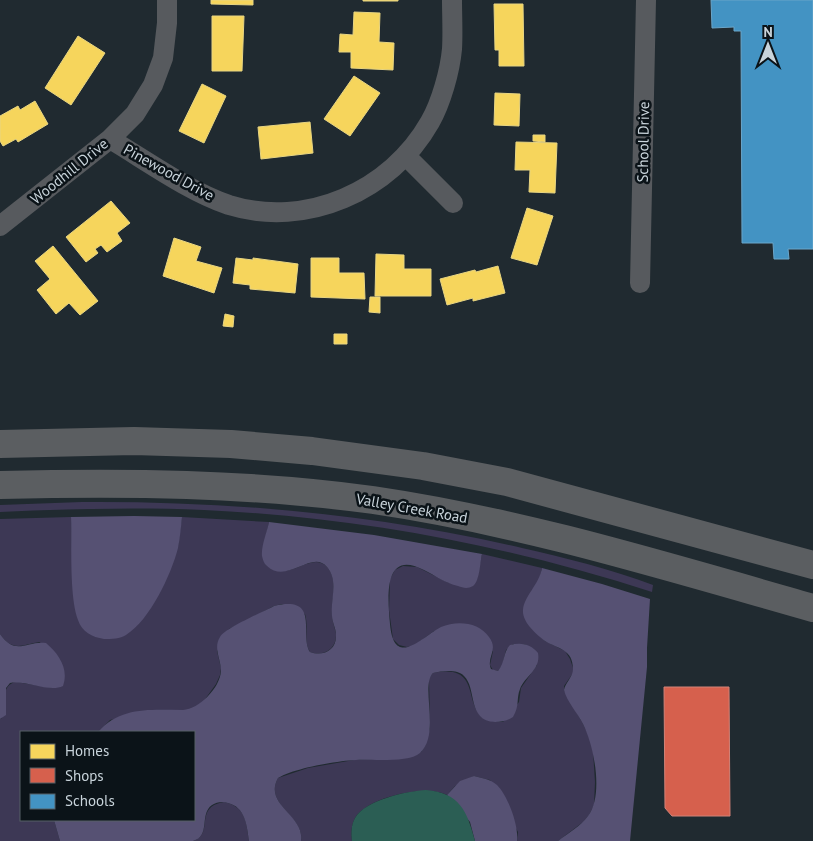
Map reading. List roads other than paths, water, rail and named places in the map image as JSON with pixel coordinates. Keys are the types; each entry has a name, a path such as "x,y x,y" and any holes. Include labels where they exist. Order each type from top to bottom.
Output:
{"main road":[{"path":"0,444 134,441 231,444 312,451 423,466 507,482 813,564"},
{"name":"Valley Creek Road","path":"0,486 102,483 187,484 300,491 376,501 465,516 556,536 813,608"}],"street":[{"name":"Woodhill Drive","path":"0,226 110,139 135,114 153,85 163,58 167,23 167,0"},
{"name":"Pinewood Drive","path":"110,139 196,191 229,204 261,211 291,212 346,198 374,183 406,156 431,121 444,87 452,50 452,0"},
{"name":"School Drive","path":"640,283 646,0"},
{"path":"406,156 454,202"}]}
